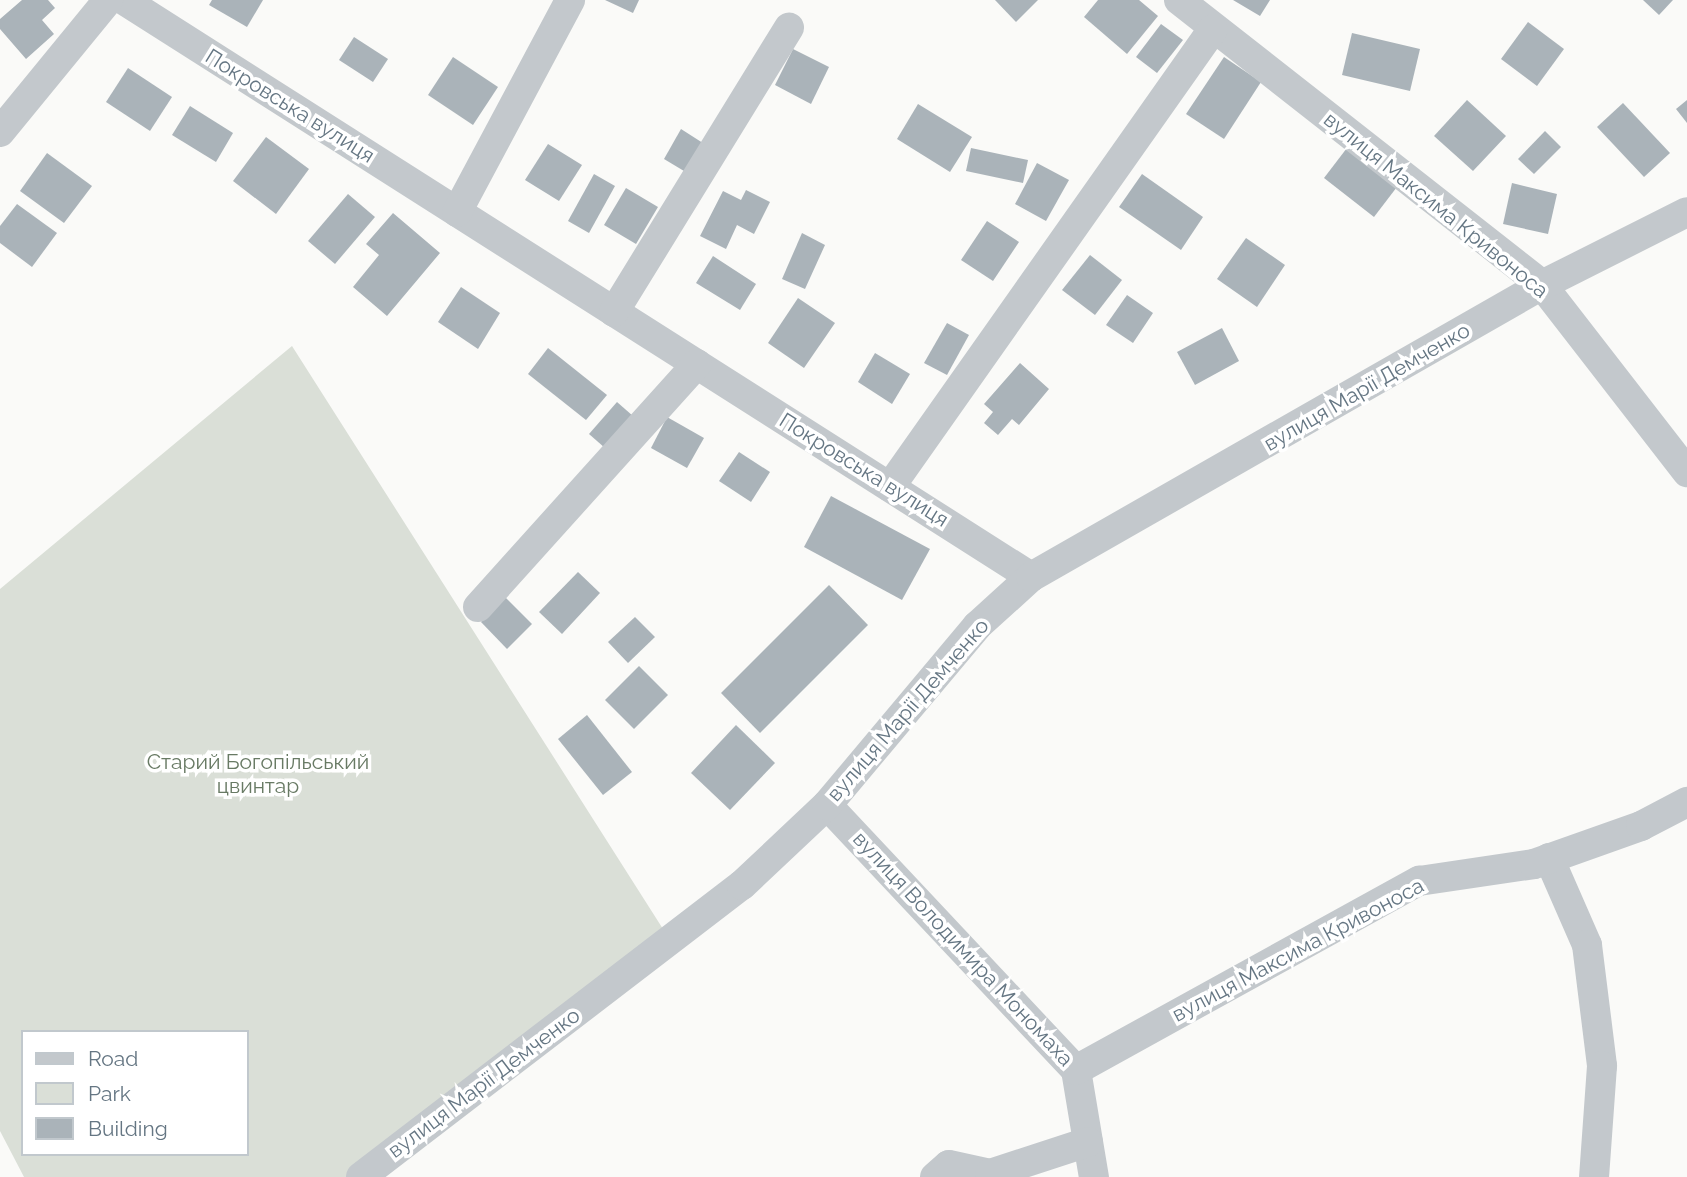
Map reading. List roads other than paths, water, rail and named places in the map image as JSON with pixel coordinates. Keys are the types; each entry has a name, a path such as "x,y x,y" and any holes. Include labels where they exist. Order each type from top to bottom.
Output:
{"street":[{"path":"0,132 108,0"},
{"name":"Покровська вулиця","path":"124,0 1031,577"},
{"path":"457,212 570,0"},
{"name":"вулиця Максима Кривоноса","path":"1180,0 1213,29 1542,285 1687,472"},
{"path":"614,312 789,27"},
{"path":"890,487 1213,29"},
{"name":"вулиця Марії Демченко","path":"361,1177 742,885 827,805 977,626 1031,577 1542,285 1687,212"},
{"path":"478,607 697,364"},
{"name":"вулиця Максима Кривоноса","path":"1076,1070 1419,881 1549,858 1687,802"},
{"name":"вулиця Володимира Мономаха","path":"827,805 1076,1070 1094,1177"},
{"path":"1549,858 1587,945 1602,1066 1594,1177"},
{"path":"934,1177 949,1165 990,1174 1088,1142"}],"park label":[{"name":"Старий Богопільський цвинтар","path":"258,774"}]}
